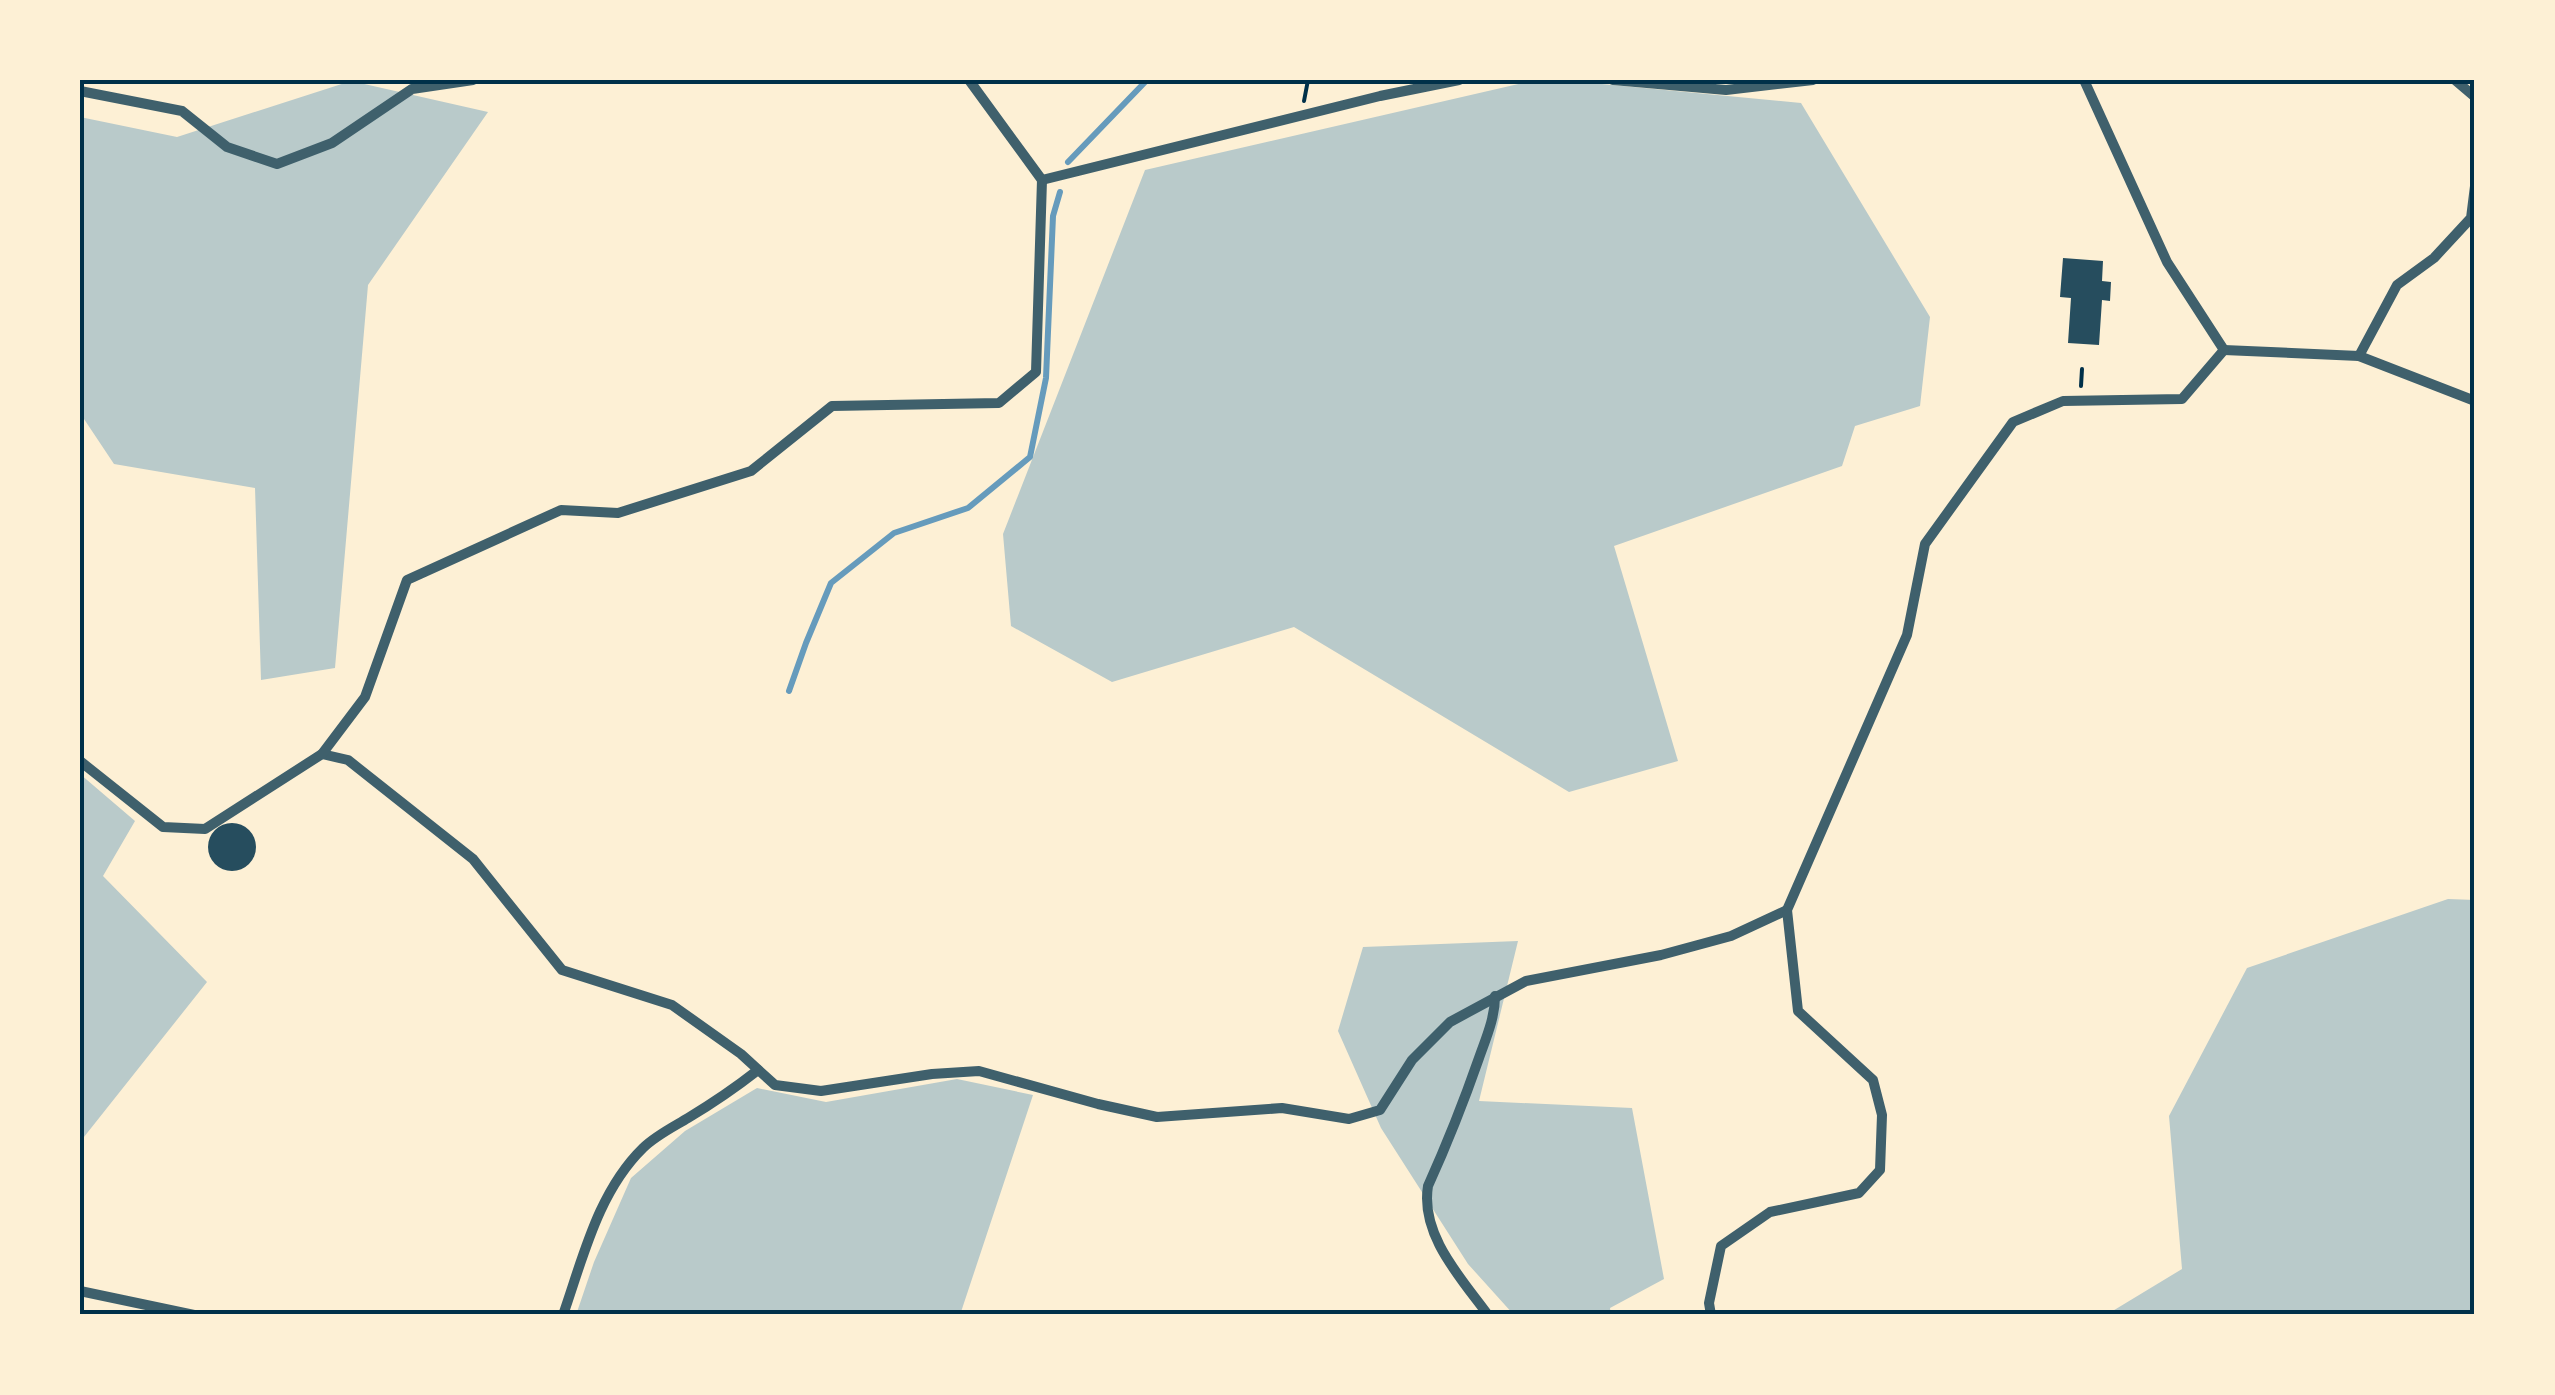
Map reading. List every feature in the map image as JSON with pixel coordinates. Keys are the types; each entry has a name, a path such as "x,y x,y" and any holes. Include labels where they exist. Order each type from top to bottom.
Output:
{"street":[{"path":"80,91 182,110 227,147 278,164 332,143 412,88 473,80"},
{"path":"80,760 163,828 205,830 322,754 365,697 407,580 561,510 618,514 750,471 832,406 1000,403 1036,372 1042,180 969,80"},
{"path":"1042,180 1458,80"},
{"path":"1613,80 1726,90 1813,80"},
{"path":"2084,80 2166,262 2224,350"},
{"path":"2455,80 2475,97"},
{"path":"2359,356 2397,285 2434,258 2471,218 2475,186"},
{"path":"2224,350 2359,356 2475,401"},
{"path":"1712,1315 1709,1303 1721,1246 1770,1212 1860,1193 1880,1170 1882,1115 1873,1080 1798,1011 1787,910 1907,636 1925,544 1974,465 2010,418 2063,401 2182,398 2224,350"},
{"path":"322,754 348,760 472,859 562,970 672,1005 741,1054 774,1085 821,1091 979,1070 1158,1117 1282,1108 1349,1118 1380,1110 1412,1060 1450,1022 1526,981 1660,955 1731,936 1787,910"},
{"path":"1488,1315 1441,1247 1427,1211 1426,1196 1483,1046 1495,1010 1495,996"},
{"path":"563,1315 602,1208 643,1147 758,1070"},
{"path":"80,1290 194,1315"}],"shaded area":[{"path":"1536,80 1801,103 1930,317 1920,406 1855,426 1842,466 1614,546 1678,761 1569,792 1294,627 1112,682 1011,626 1003,534 1145,170"},
{"path":"351,81 488,112 368,285 335,668 261,680 255,488 114,464 80,413 80,117 177,137"},
{"path":"80,774 135,821 103,876 207,982 80,1142"},
{"path":"2448,899 2475,900 2475,1315 2106,1315 2182,1269 2169,1116 2247,968"},
{"path":"1518,941 1479,1101 1632,1108 1664,1279 1610,1308 1611,1315 1514,1315 1468,1264 1381,1128 1338,1031 1363,947"},
{"path":"957,1079 1033,1095 960,1315 576,1315 594,1262 631,1178 685,1131 757,1088 826,1102"}],"building":[{"path":"2063,258 2103,261 2102,281 2111,282 2110,301 2102,300 2099,345 2068,343 2071,298 2060,297"},
{"path":"232,823 249,830 256,847 249,864 232,871 215,864 208,847 215,830"}],"waterway":[{"path":"1068,162 1147,80"},
{"path":"789,691 831,583 894,533 968,508 1030,457 1046,378 1053,216 1060,192"}]}
